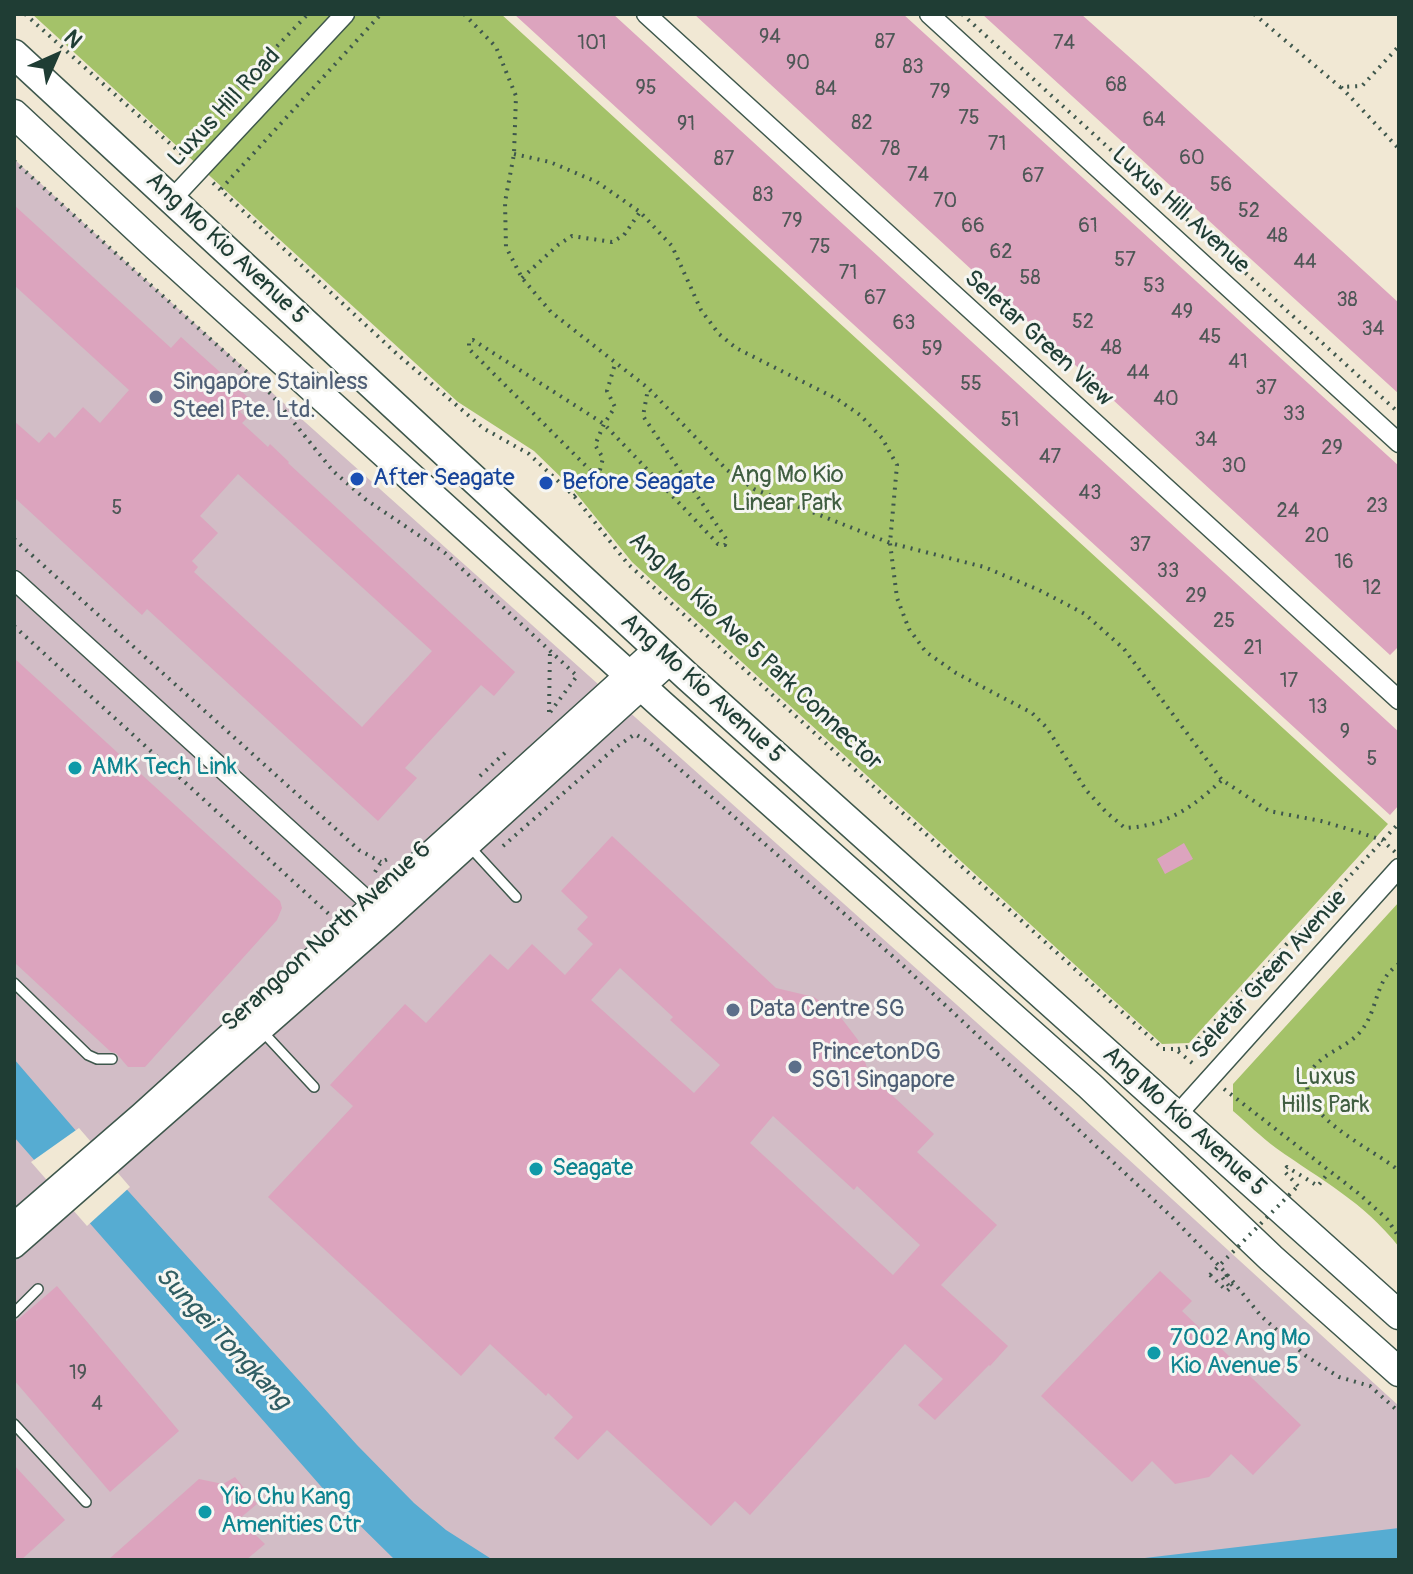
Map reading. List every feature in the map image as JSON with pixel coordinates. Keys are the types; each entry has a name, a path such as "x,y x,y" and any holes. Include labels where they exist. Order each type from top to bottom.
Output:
{"main road":[{"path":"16,115 20,60"},
{"name":"Ang Mo Kio Avenue 5","path":"20,60 664,655 1399,1315"},
{"name":"Ang Mo Kio Avenue 5","path":"16,115 636,681 1090,1086 1271,1258 1399,1372"}],"street":[{"name":"Luxus Hill Road","path":"172,199 345,14"},
{"name":"Seletar Green View","path":"646,14 1399,700"},
{"name":"Luxus Hill Avenue","path":"929,14 1399,443"},
{"path":"14,580 381,912"},
{"name":"Serangoon North Avenue 6","path":"14,1247 22,1224 146,1120 381,912 664,655"},
{"name":"Seletar Green Avenue","path":"1177,1115 1399,868"}],"lane":[{"path":"462,838 516,897"},
{"path":"14,983 88,1055 97,1059 112,1059"},
{"path":"255,1023 314,1087"},
{"path":"14,1313 38,1289"},
{"path":"14,1424 86,1502"}],"path":[{"name":"Ang Mo Kio Ave 5 Park Connector","path":"25,14 397,354 483,428 529,454 574,496 628,564 1163,1049 1175,1049 1387,1219 1399,1237"},
{"path":"177,150 308,14"},
{"path":"220,190 381,14"},
{"path":"464,14 496,47 516,96 514,154 505,202 506,247 522,278 551,312 648,388 727,470 754,489 890,543 984,567 1085,614 1124,649 1222,780 1269,811 1321,821 1382,840 1399,855"},
{"path":"962,14 1399,413"},
{"path":"1254,14 1340,87 1399,149"},
{"path":"1340,87 1362,86 1399,46"},
{"path":"514,154 550,162 597,182 640,212 672,246 701,310 719,334 736,348 837,399 860,415 882,438 897,465 890,543 897,598 909,629 926,652 956,673 1032,713 1047,728 1086,790 1106,812 1125,828 1146,827 1171,819 1194,806 1222,780"},
{"path":"14,161 271,394 333,471 365,499 445,553 577,676"},
{"path":"522,278 572,236 612,242 624,235 640,212"},
{"path":"598,478 469,349 469,341 473,340 604,424 718,544 725,545 727,540 643,416 648,388"},
{"path":"574,496 598,478 603,458 595,445 615,407 607,391 615,363"},
{"path":"14,539 359,850 381,862"},
{"path":"14,626 336,920"},
{"path":"549,714 550,649"},
{"path":"635,734 650,743 898,961 1173,1218 1261,1316 1306,1356 1339,1377 1370,1386 1399,1412"},
{"path":"1175,1049 1192,1046 1399,823"},
{"path":"1399,964 1383,978 1373,1012 1360,1032 1352,1041 1323,1059 1310,1073 1309,1093 1317,1110 1328,1121 1399,1171"},
{"path":"1232,1282 1229,1286 1222,1277 1226,1274 1233,1286 1227,1291 1210,1275 1298,1186 1284,1171 1287,1167 1318,1186 1329,1172"}],"shaded area":[{"path":"14,159 1070,1106 1399,1406 1399,1560 14,1560"}],"green space":[{"name":"Ang Mo Kio Linear Park","path":"32,14 501,14 1388,824 1189,1043 1162,1044 632,562 571,487 534,451 458,402"},
{"name":"Luxus Hills Park","path":"1399,902 1399,1247 1357,1204 1276,1148 1233,1111 1233,1084"}],"water":[{"name":"Sungei Tongkang","path":"14,1059 357,1445 414,1503 446,1530 493,1560 395,1560 326,1492 14,1137"},
{"path":"1399,1528 1399,1560 1128,1560"}],"pier":[{"path":"79,1128 130,1187 87,1226 31,1162"}],"building":[{"path":"514,14 613,14 1399,732 1399,805 1390,815"},
{"path":"694,14 903,14 1399,466 1399,646 1390,655"},
{"path":"982,14 1081,14 1145,71 1399,303 1399,394"},
{"path":"14,205 171,348 181,337 251,400 240,412 247,418 242,423 268,447 270,444 515,672 494,696 481,685 405,768 417,778 378,821 147,609 142,615 14,497 14,421 39,443 49,432 55,438 83,407 100,423 129,390 14,285","holes":["238,474 432,651 362,727 194,572 198,567 192,561 218,533 200,516"]},
{"name":"AMK Tech Link","path":"14,658 280,901 282,908 277,920 145,1067 128,1067 14,962"},
{"name":"Seagate","path":"612,836 776,988 814,997 839,1015 858,1040 869,1074 934,1134 917,1152 997,1225 941,1285 1008,1346 990,1366 935,1420 918,1405 943,1379 905,1344 750,1515 735,1501 711,1526 607,1430 578,1460 554,1438 573,1417 490,1344 461,1376 268,1197 353,1106 330,1085 405,1004 426,1023 490,954 508,970 532,944 565,975 593,944 577,929 588,917 561,891","holes":["620,968 673,1017 670,1020 720,1065 694,1093 591,1000","773,1116 854,1190 857,1186 920,1245 893,1275 750,1143"]},
{"path":"1184,843 1193,859 1165,874 1157,859"},
{"name":"7002 Ang Mo Kio Avenue 5","path":"1160,1271 1192,1301 1182,1311 1301,1425 1253,1475 1231,1454 1209,1477 1175,1484 1152,1461 1132,1482 1041,1396"},
{"path":"57,1286 179,1431 110,1492 14,1380 14,1323"},
{"path":"14,1465 65,1520 21,1560 14,1560"},
{"name":"Yio Chu Kang Amenities Ctr","path":"235,1477 257,1504 239,1519 265,1544 246,1560 108,1560 199,1479 223,1484"}],"place":[{"name":"Singapore Stainless Steel Pte. Ltd.","path":"156,397"},
{"name":"After Seagate","path":"357,479"},
{"name":"Before Seagate","path":"546,483"},
{"name":"AMK Tech Link","path":"75,768"},
{"name":"Data Centre SG","path":"733,1010"},
{"name":"PrincetonDG SG1 Singapore","path":"795,1067"},
{"name":"Seagate","path":"536,1169"},
{"name":"7002 Ang Mo Kio Avenue 5","path":"1154,1353"},
{"name":"Yio Chu Kang Amenities Ctr","path":"205,1512"}]}
